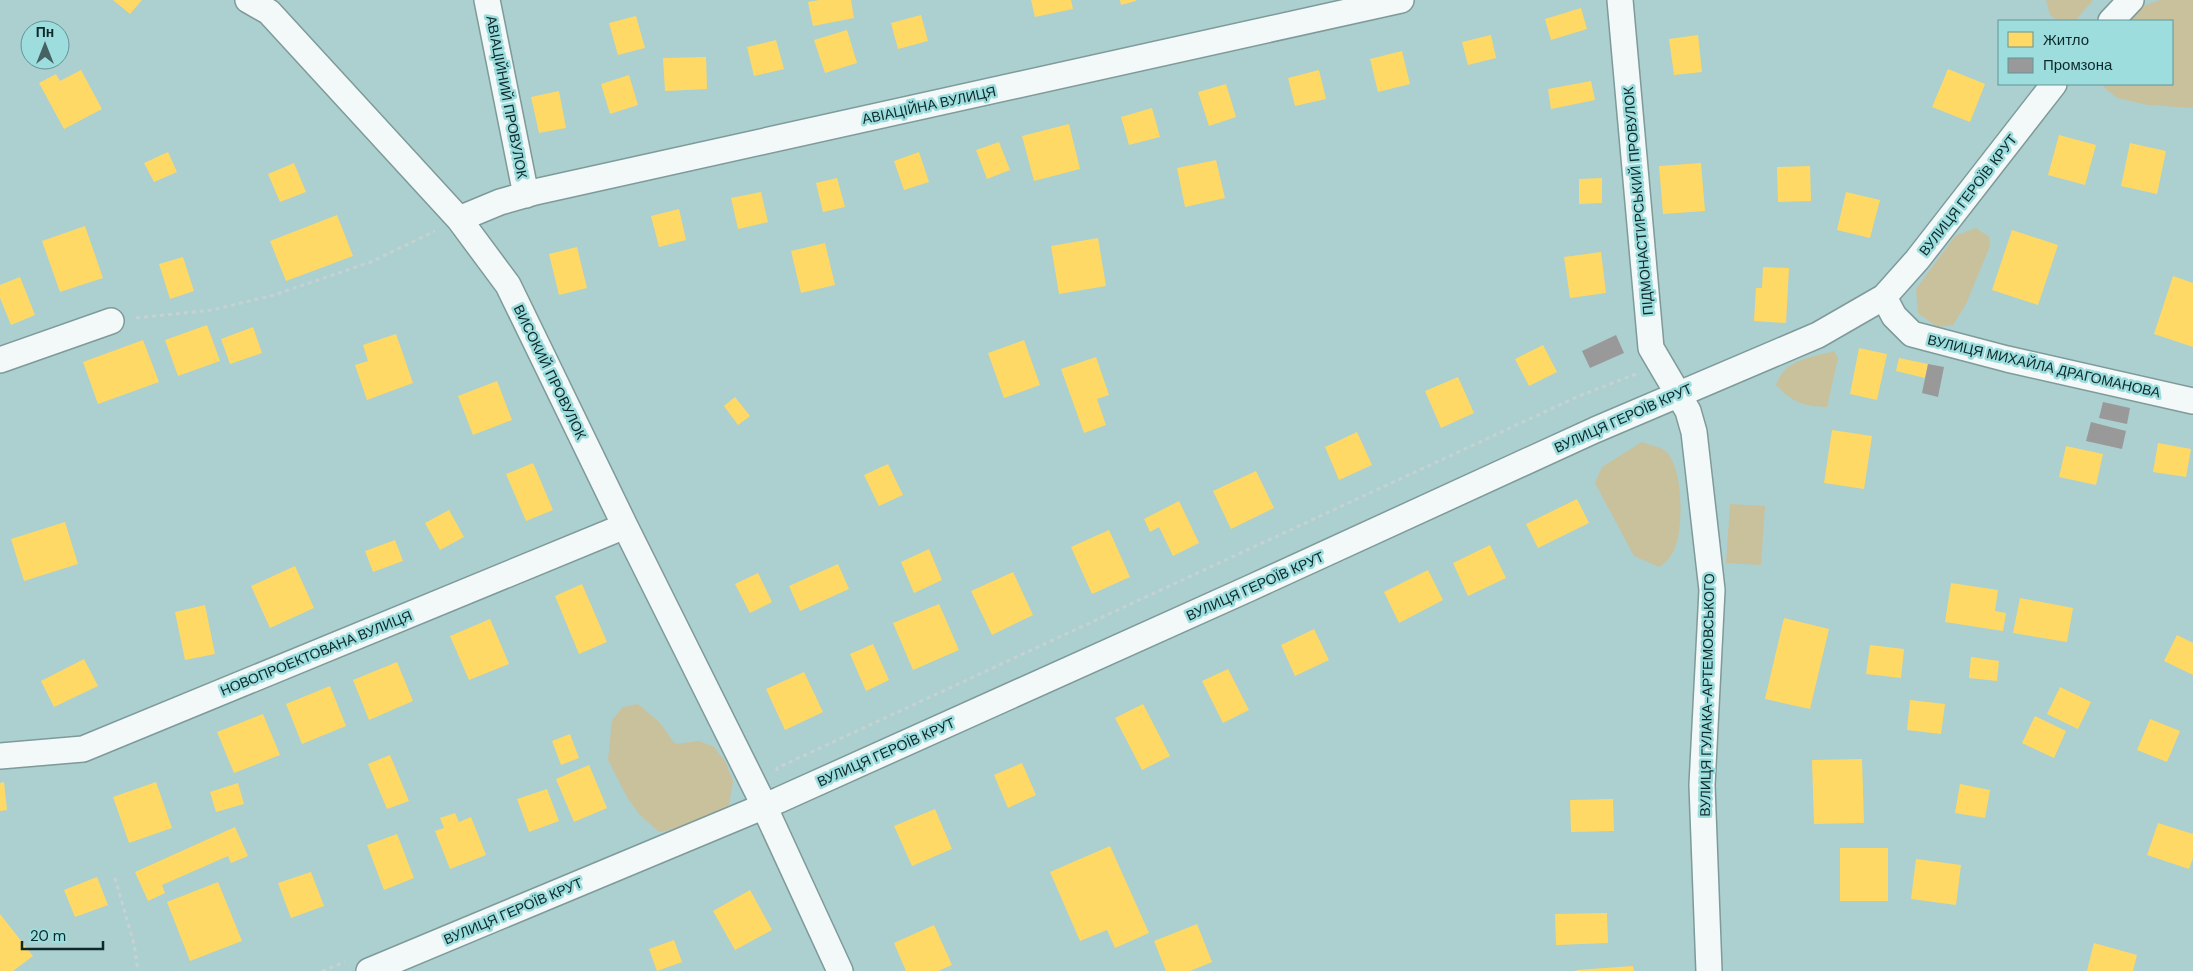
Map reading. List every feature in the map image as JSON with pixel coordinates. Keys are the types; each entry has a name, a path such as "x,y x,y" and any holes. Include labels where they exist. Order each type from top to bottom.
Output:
{"street":[{"name":"ВИСОКИЙ ПРОВУЛОК","path":"248,0 269,12 459,219 508,285 764,807 840,971"},
{"name":"АВІАЦІЙНИЙ ПРОВУЛОК","path":"487,0 526,195"},
{"name":"АВІАЦІЙНА ВУЛИЦЯ","path":"459,219 500,202 526,195 1401,0"},
{"name":"ПІДМОНАСТИРСЬКИЙ ПРОВУЛОК","path":"1620,0 1651,348 1663,366 1677,394"},
{"path":"2112,20 2131,0"},
{"name":"ВУЛИЦЯ ГЕРОЇВ КРУТ","path":"369,971 764,807 1248,589 1594,430 1818,335 1884,297 1918,260 2053,85"},
{"name":"ВУЛИЦЯ МИХАЙЛА ДРАГОМАНОВА","path":"1884,297 1894,316 1912,334 2007,359 2193,401"},
{"path":"0,360 111,321"},
{"name":"ВУЛИЦЯ ГУЛАКА-АРТЕМОВСЬКОГО","path":"1677,394 1688,411 1694,432 1712,590 1702,785 1709,971"},
{"name":"НОВОПРОЕКТОВАНА ВУЛИЦЯ","path":"0,756 83,749 625,526"}],"path":[{"path":"111,321 212,310 274,294 371,262 459,219"},
{"path":"776,777 777,768 1160,590 1579,396 1631,375 1663,366"},
{"path":"115,878 134,944 138,971"}],"shaded area":[{"path":"2046,0 2093,0 2076,20 2057,20 2050,15"},
{"path":"2160,0 2193,0 2193,108 2148,105 2117,98 2104,87 2103,85 2173,85 2173,20 2124,20 2139,7"},
{"path":"1976,228 1989,237 1990,246 1966,304 1953,325 1937,327 1918,313 1916,289 1955,236"},
{"path":"1834,351 1838,358 1827,407 1811,406 1798,402 1776,385 1780,376 1792,365 1807,358"},
{"path":"1642,442 1659,447 1671,457 1679,483 1681,513 1677,541 1671,555 1659,567 1634,556 1595,483 1602,467"},
{"path":"1730,504 1765,506 1761,565 1726,563"},
{"path":"638,704 660,723 675,744 699,741 714,747 725,761 733,781 729,805 693,825 659,832 640,815 628,799 608,760 612,720 623,707"}],"building: Житло":[{"path":"113,0 142,0 130,14"},
{"path":"851,0 854,18 813,26 808,2"},
{"path":"1031,0 1071,0 1073,9 1035,17"},
{"path":"1120,0 1136,0 1136,1 1121,5"},
{"path":"1581,8 1587,29 1551,40 1545,19"},
{"path":"921,15 928,41 898,49 891,23"},
{"path":"636,16 645,48 618,55 609,23"},
{"path":"847,30 857,63 825,73 814,40"},
{"path":"1491,35 1496,58 1468,65 1462,42"},
{"path":"1698,35 1702,72 1674,75 1669,39"},
{"path":"776,40 784,69 754,76 747,47"},
{"path":"1402,51 1410,84 1378,92 1370,59"},
{"path":"706,57 707,89 665,91 663,58"},
{"path":"1948,69 1985,84 1970,122 1932,107"},
{"path":"81,70 102,109 64,129 39,83 56,74 60,81"},
{"path":"1319,70 1326,99 1295,106 1288,78"},
{"path":"629,75 638,105 610,114 601,84"},
{"path":"1591,81 1595,100 1551,109 1548,89"},
{"path":"1226,84 1236,117 1209,126 1198,92"},
{"path":"559,91 566,128 539,133 531,97"},
{"path":"1152,108 1160,137 1129,145 1121,117"},
{"path":"1069,124 1080,169 1034,181 1022,136"},
{"path":"2059,135 2096,145 2085,185 2048,175"},
{"path":"999,142 1010,170 987,179 976,150"},
{"path":"2130,143 2166,151 2157,194 2121,186"},
{"path":"168,152 177,172 154,182 144,163"},
{"path":"919,152 929,182 904,190 894,161"},
{"path":"1216,160 1225,198 1185,207 1177,168"},
{"path":"294,163 306,192 280,202 268,174"},
{"path":"1701,163 1705,211 1663,214 1659,166"},
{"path":"1810,166 1811,201 1778,202 1777,167"},
{"path":"837,178 845,207 823,212 816,183"},
{"path":"1602,178 1602,203 1579,204 1579,179"},
{"path":"761,192 768,222 738,229 731,198"},
{"path":"1846,192 1880,200 1870,238 1837,230"},
{"path":"679,209 686,240 659,247 651,216"},
{"path":"337,215 353,256 286,281 270,241"},
{"path":"85,226 103,278 60,292 42,241"},
{"path":"2012,230 2058,245 2038,305 1992,290"},
{"path":"1098,238 1106,286 1059,294 1051,246"},
{"path":"825,243 835,285 801,293 791,251"},
{"path":"577,247 587,288 559,295 549,254"},
{"path":"1601,252 1606,293 1570,298 1564,257"},
{"path":"183,257 194,291 170,299 159,264"},
{"path":"1763,267 1789,268 1786,323 1754,321 1756,288 1762,288"},
{"path":"2173,276 2193,283 2193,347 2154,334"},
{"path":"20,277 35,315 11,325 0,298 0,285"},
{"path":"207,325 220,361 178,376 165,340"},
{"path":"253,327 262,353 230,364 221,339"},
{"path":"396,334 413,383 367,400 355,365 368,361 363,345"},
{"path":"143,340 159,382 98,404 83,362"},
{"path":"1024,340 1040,385 1004,398 988,353"},
{"path":"1543,345 1557,372 1529,386 1515,359"},
{"path":"1859,348 1887,354 1877,400 1850,394"},
{"path":"1096,357 1109,395 1097,399 1106,425 1084,433 1061,369"},
{"path":"1899,358 1928,364 1925,378 1896,371"},
{"path":"1458,377 1474,413 1441,428 1425,391"},
{"path":"497,381 512,420 473,435 458,396"},
{"path":"735,397 750,416 738,425 724,406"},
{"path":"1832,430 1872,436 1864,489 1824,483"},
{"path":"1357,432 1372,465 1339,480 1325,447"},
{"path":"2158,443 2191,449 2186,477 2153,472"},
{"path":"2066,446 2103,454 2096,485 2059,477"},
{"path":"533,463 553,510 526,521 506,474"},
{"path":"888,464 903,495 879,506 864,475"},
{"path":"1256,471 1274,508 1231,529 1213,491"},
{"path":"1577,499 1589,523 1538,548 1526,524"},
{"path":"1179,501 1199,543 1173,556 1159,527 1150,532 1144,519"},
{"path":"449,510 464,537 440,550 425,523"},
{"path":"65,522 78,564 24,581 11,539"},
{"path":"1109,530 1130,577 1092,594 1071,547"},
{"path":"395,540 403,561 373,572 365,551"},
{"path":"1490,545 1506,578 1468,596 1453,563"},
{"path":"929,549 942,580 914,593 901,562"},
{"path":"838,564 849,589 800,611 789,586"},
{"path":"295,566 314,608 270,628 251,586"},
{"path":"1428,570 1443,600 1399,623 1384,592"},
{"path":"1013,572 1033,615 992,635 971,591"},
{"path":"758,573 772,602 750,613 735,584"},
{"path":"1951,583 1998,590 1995,611 2006,613 2003,631 1945,622"},
{"path":"582,584 607,642 579,654 555,596"},
{"path":"2020,598 2073,608 2067,642 2013,633"},
{"path":"939,604 959,650 913,670 893,623"},
{"path":"205,605 215,654 185,660 175,612"},
{"path":"1784,618 1829,629 1810,709 1765,699"},
{"path":"490,619 509,664 469,680 450,636"},
{"path":"1314,629 1329,660 1295,676 1281,645"},
{"path":"2177,635 2193,643 2193,675 2164,661"},
{"path":"873,644 889,680 866,691 850,654"},
{"path":"1870,645 1904,649 1901,678 1866,674"},
{"path":"1971,657 1999,661 1997,681 1969,678"},
{"path":"84,659 98,686 54,707 41,681"},
{"path":"397,662 413,701 369,720 353,680"},
{"path":"1228,669 1249,710 1223,723 1202,681"},
{"path":"804,672 823,712 785,730 766,689"},
{"path":"330,686 346,726 302,744 286,704"},
{"path":"2060,687 2091,702 2078,729 2047,714"},
{"path":"1910,700 1945,704 1941,734 1907,730"},
{"path":"1143,704 1170,756 1142,770 1115,718"},
{"path":"263,714 280,755 234,773 217,732"},
{"path":"2035,716 2066,731 2054,758 2022,743"},
{"path":"2150,719 2180,731 2167,762 2137,750"},
{"path":"570,734 579,758 561,765 552,741"},
{"path":"390,755 409,801 387,809 368,764"},
{"path":"1862,759 1864,823 1814,824 1812,760"},
{"path":"1022,763 1036,795 1008,808 994,775"},
{"path":"589,765 607,808 574,822 556,779"},
{"path":"4,782 7,810 0,811 0,783"},
{"path":"156,782 172,828 129,843 113,797"},
{"path":"238,783 244,804 216,812 210,792"},
{"path":"1960,784 1990,790 1985,818 1955,813"},
{"path":"547,789 559,821 529,832 517,799"},
{"path":"1613,799 1614,831 1571,832 1570,800"},
{"path":"935,809 952,849 912,866 894,826"},
{"path":"455,813 459,822 471,817 486,855 450,869 435,831 444,828 440,818"},
{"path":"2158,823 2193,834 2193,858 2189,869 2147,855"},
{"path":"235,827 248,856 231,863 228,856 162,885 165,893 148,901 135,872"},
{"path":"397,834 414,878 384,890 367,845"},
{"path":"1110,846 1149,933 1115,948 1107,930 1080,941 1050,872"},
{"path":"1840,848 1888,848 1888,901 1840,901"},
{"path":"1916,859 1961,865 1956,905 1911,899"},
{"path":"311,872 324,906 291,918 278,883"},
{"path":"97,877 108,905 75,917 64,890"},
{"path":"218,882 242,941 190,961 167,902"},
{"path":"750,890 772,930 735,950 713,911"},
{"path":"1607,913 1608,943 1556,945 1555,914"},
{"path":"0,914 33,956 13,971 0,971"},
{"path":"1197,924 1212,962 1190,971 1166,971 1154,941"},
{"path":"934,925 952,965 938,971 906,971 894,943"},
{"path":"674,940 682,962 657,971 649,949"},
{"path":"2094,943 2137,955 2133,971 2087,971"},
{"path":"1633,966 1634,971 1577,971 1577,970"}],"building: Промзона":[{"path":"1616,335 1624,353 1590,368 1582,351"},
{"path":"1928,364 1944,367 1938,397 1922,393"},
{"path":"2103,402 2130,408 2127,424 2099,418"},
{"path":"2091,422 2126,431 2122,449 2086,441"}]}
